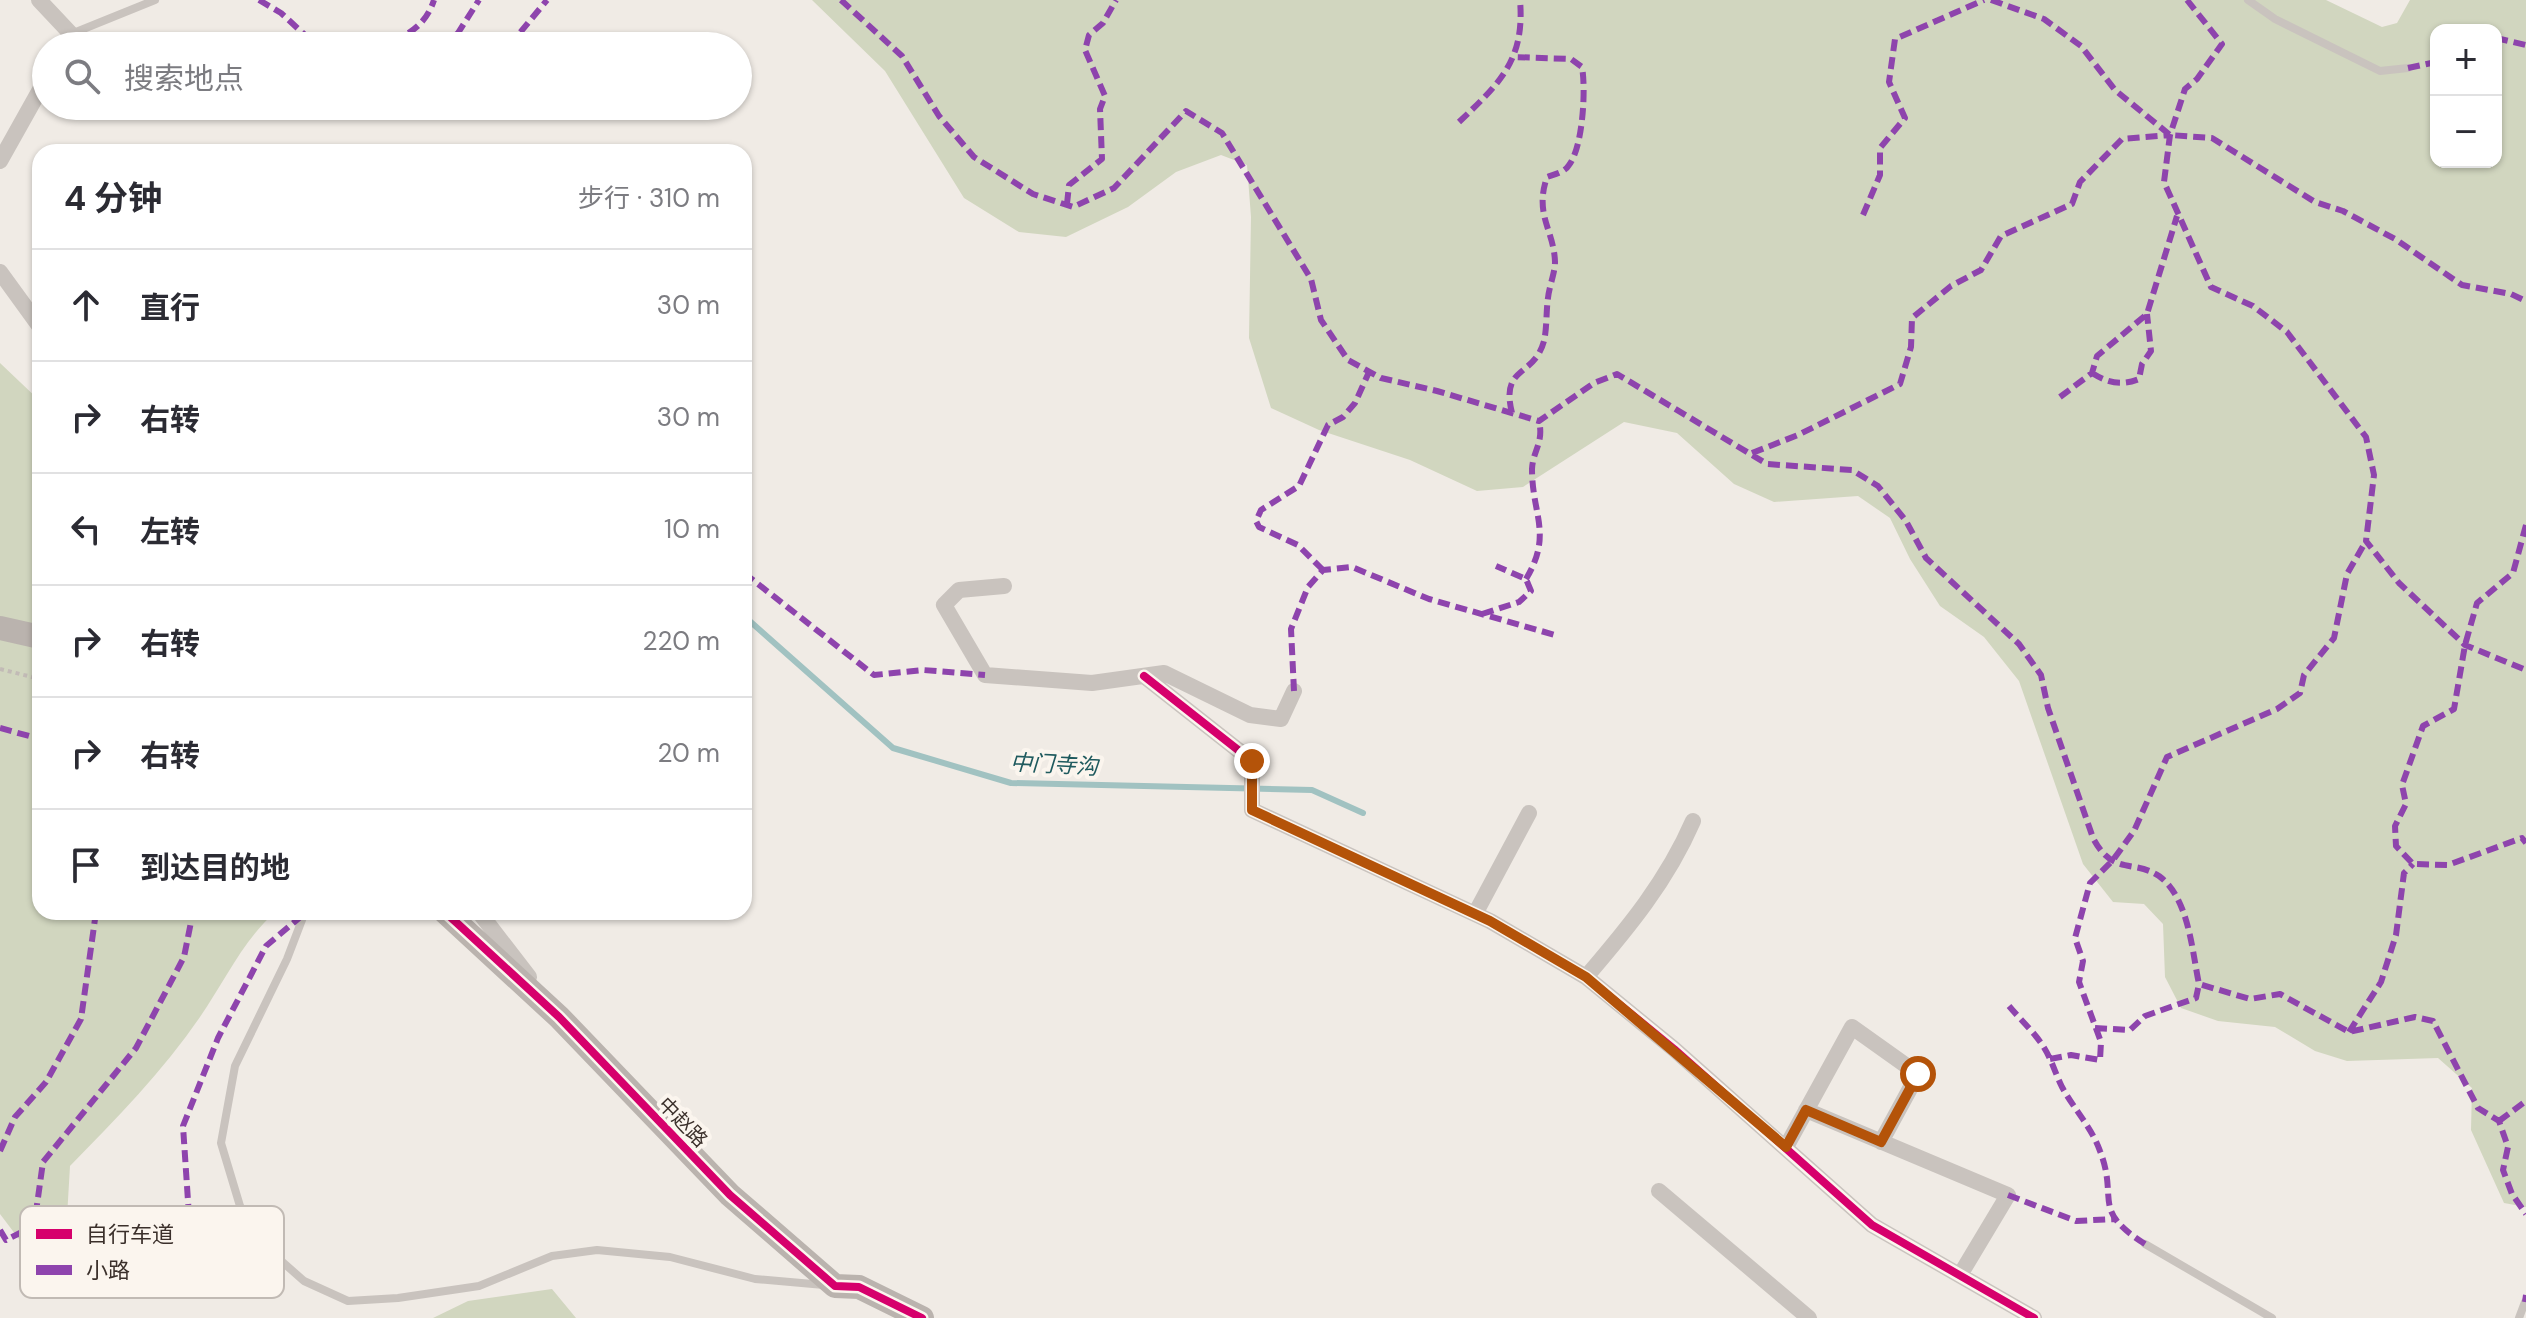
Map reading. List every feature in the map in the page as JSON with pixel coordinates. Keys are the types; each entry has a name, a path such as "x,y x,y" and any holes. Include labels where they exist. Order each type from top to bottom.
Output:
{"street":[{"path":"39,0 62,32"},
{"path":"0,161 32,104"},
{"path":"0,272 32,316"},
{"path":"1004,586 959,590 944,605 985,675 1092,683 1164,673 1250,715 1281,719 1294,691"},
{"path":"0,628 32,635"},
{"path":"1144,676 1252,761 1252,810 1475,914 1586,977 1786,1147 1872,1225 2034,1318"},
{"path":"1475,914 1529,813"},
{"path":"1586,977 1642,911 1676,860 1693,821"},
{"name":"中赵路","path":"454,920 559,1017 730,1195 835,1286 859,1287 922,1318"},
{"path":"485,920 559,1017"},
{"path":"1786,1147 1852,1027 1918,1074 1881,1142"},
{"path":"1806,1110 2008,1195 1960,1275"},
{"path":"1659,1191 1809,1318"}],"lane":[{"path":"85,32 155,0"},
{"path":"2248,0 2275,19 2380,71 2408,68"},
{"path":"240,1206 221,1143 235,1066 287,959 302,920"},
{"path":"2145,1244 2272,1318"},
{"path":"284,1263 304,1281 348,1301 398,1298 479,1286 552,1256 597,1250 670,1257 755,1279 835,1286"},
{"path":"2519,1318 2525,1302"}],"path":[{"path":"0,669 32,677"}],"green space":[{"path":"812,0 2326,0 2382,27 2397,23 2410,0 2526,0 2526,1207 2504,1203 2471,1130 2472,1088 2438,1058 2347,1061 2315,1051 2275,1027 2218,1021 2181,1008 2165,977 2163,924 2144,904 2113,902 2083,864 2019,681 1984,637 1940,606 1910,559 1890,518 1858,496 1774,502 1734,484 1677,433 1624,422 1523,487 1477,491 1410,460 1319,430 1271,408 1249,338 1251,217 1247,165 1221,155 1176,172 1128,207 1066,237 1019,232 964,198 885,71"},
{"path":"0,363 32,393 32,920 267,920 243,949 171,1056 70,1166 68,1206 20,1206 20,1240 0,1214"},
{"path":"552,1289 576,1318 433,1318 468,1301"}],"waterway":[{"name":"中门寺沟","path":"752,623 893,748 1011,783 1312,790 1363,813"}],"marked path":[{"path":"259,0 281,13 302,32"},
{"path":"410,32 425,18 434,0"},
{"path":"459,32 479,0"},
{"path":"521,32 547,0"},
{"path":"841,0 902,56 939,116 974,157 1033,194 1073,207 1114,188 1186,111 1222,133 1311,279 1321,320 1348,360 1381,378 1539,421 1594,383 1617,374 1767,464 1852,470 1878,486 1906,521 1926,558 2019,644 2041,675 2048,708 2093,838 2108,858 2150,871 2169,886 2188,926 2199,984 2250,999 2280,994 2349,1032 2415,1017 2433,1021 2478,1108 2499,1121 2508,1147 2503,1170 2512,1194 2526,1214"},
{"path":"1067,204 1069,185 1102,159 1100,109 1105,96 1085,50 1089,35 1103,23 1116,0"},
{"path":"1459,122 1487,95 1507,69 1518,39 1520,0"},
{"path":"1863,215 1880,175 1880,148 1905,118 1889,82 1895,39 1984,0"},
{"path":"1991,0 2044,19 2081,46 2115,90 2170,135 2212,138 2315,202 2343,211 2395,239 2462,285 2511,294 2526,301"},
{"path":"2187,0 2222,44 2197,79 2185,89 2170,135 2164,182 2211,287 2253,306 2287,332 2366,437 2374,475 2366,541 2399,583 2465,645 2526,670"},
{"path":"2502,39 2526,45"},
{"path":"1512,413 1510,398 1514,379 1539,353 1545,336 1555,262 1544,212 1544,190 1547,177 1565,169 1574,157 1584,89 1582,67 1571,59 1514,57"},
{"path":"2408,68 2430,63"},
{"path":"1752,453 1798,435 1900,384 1911,347 1912,318 1951,286 1981,270 2001,236 2072,204 2080,182 2122,139 2170,135"},
{"path":"2060,397 2092,373 2097,356 2147,314 2177,216"},
{"path":"2092,373 2115,382 2139,379 2142,364 2151,351 2147,314"},
{"path":"1323,570 1298,545 1259,527 1256,521 1261,510 1299,486 1328,425 1343,417 1355,403 1369,372"},
{"path":"1526,579 1534,563 1540,537 1532,469 1540,435 1539,421"},
{"path":"2526,525 2513,573 2477,603 2465,645 2454,709 2423,726 2402,785 2406,804 2395,826 2396,846 2413,864 2448,865 2522,838 2526,843"},
{"path":"2050,1059 2071,1055 2100,1060 2101,1042 2079,982 2083,961 2075,938 2090,883 2113,860 2134,831 2167,757 2277,709 2300,693 2304,675 2334,638 2347,574 2366,541"},
{"path":"1482,614 1519,602 1531,591 1526,579 1496,566"},
{"path":"1294,691 1291,629 1308,587 1323,570 1352,567 1429,599 1555,635"},
{"path":"752,579 874,675 923,670 985,675"},
{"path":"0,728 32,737"},
{"path":"2349,1032 2381,982 2396,935 2404,873 2413,864"},
{"path":"0,1151 15,1117 46,1082 81,1019 95,920"},
{"path":"37,1206 43,1162 136,1048 184,957 191,920"},
{"path":"188,1206 183,1126 218,1038 266,946 297,920"},
{"path":"2095,1028 2130,1030 2145,1016 2196,998 2199,984"},
{"path":"2009,1006 2044,1048 2062,1087 2097,1143 2105,1168 2109,1203 2117,1222 2145,1244"},
{"path":"2499,1121 2526,1101"},
{"path":"2008,1195 2076,1221 2114,1219"},
{"path":"0,1230 6,1240 20,1233"},
{"path":"2525,1302 2526,1295"}],"cycle path":[{"path":"1144,676 1252,761 1252,810 1490,921 1586,977 1674,1049 1872,1225 2034,1318"},
{"path":"454,920 559,1017 730,1195 835,1286 859,1287 922,1318"}],"route":[{"path":"1252,761 1252,810 1490,921 1586,977 1786,1147 1806,1110 1881,1142 1918,1074"}]}
